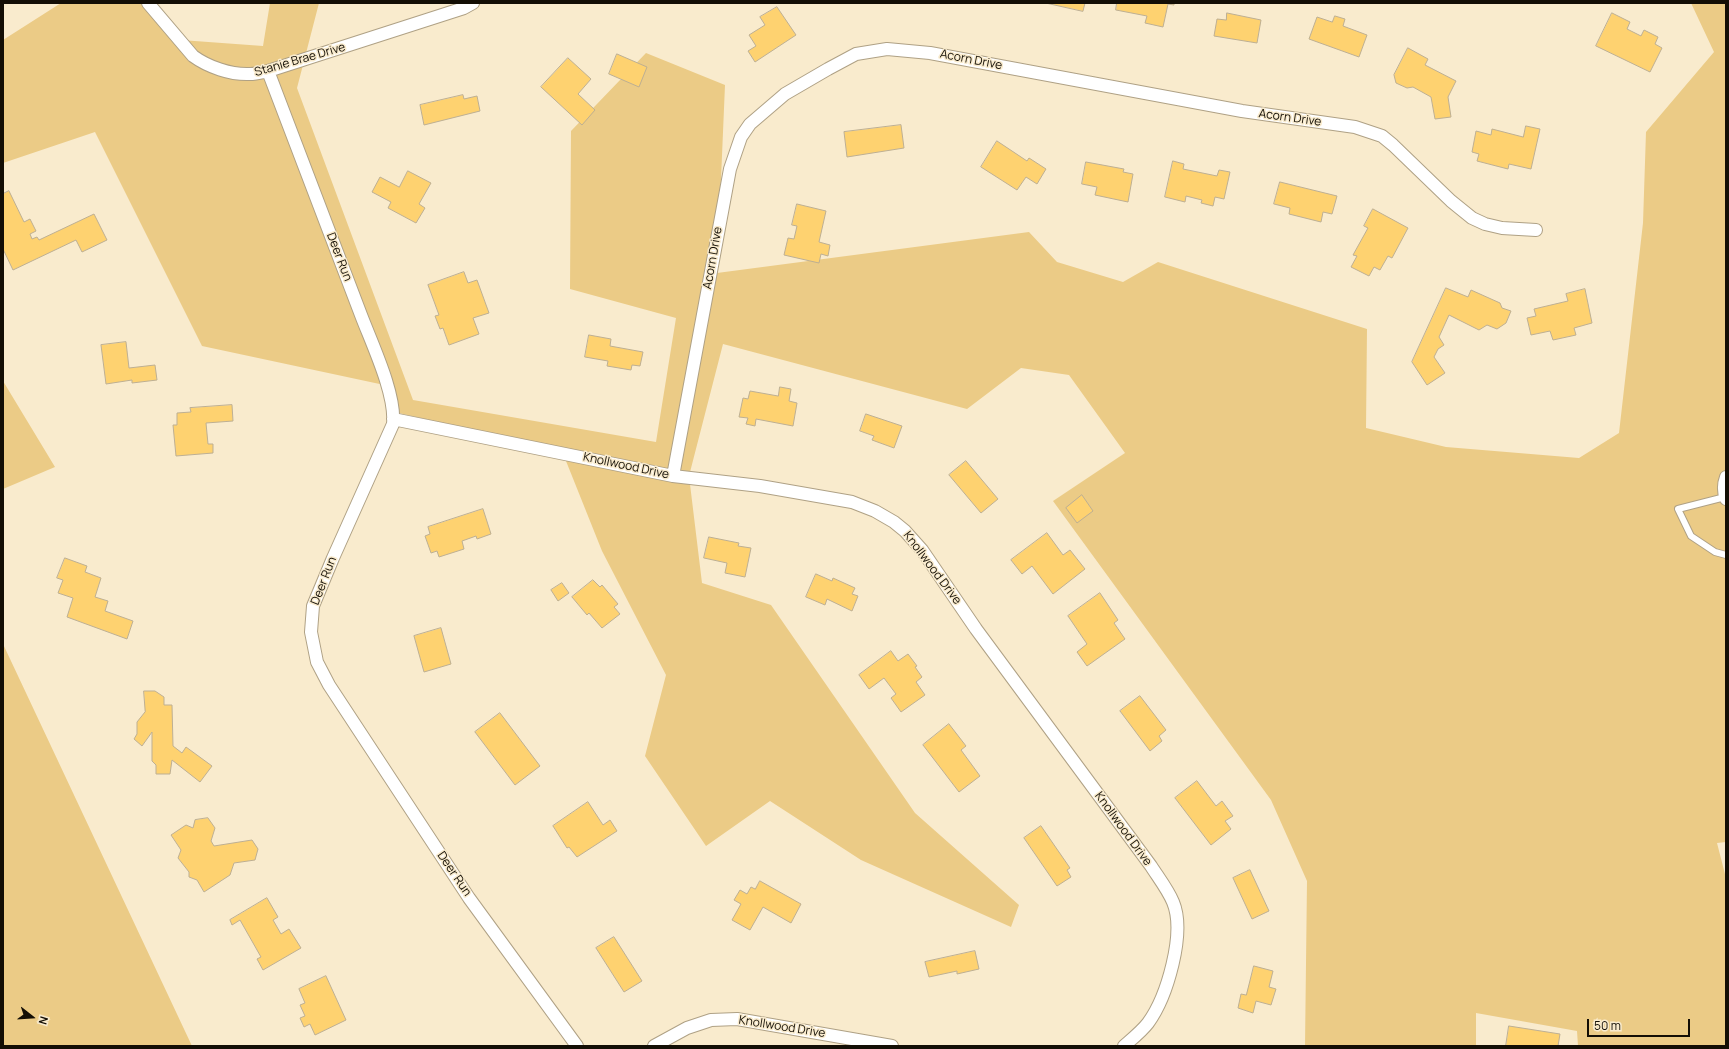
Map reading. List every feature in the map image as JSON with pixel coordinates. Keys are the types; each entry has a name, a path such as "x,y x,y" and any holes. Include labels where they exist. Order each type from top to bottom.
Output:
{"street":[{"name":"Stanie Brae Drive","path":"148,3 193,56 200,61 223,70 250,74 268,71 464,8 473,3"},
{"name":"Acorn Drive","path":"673,476 730,169 741,137 750,124 785,94 856,54 887,49 930,53 1242,111 1355,127 1382,136 1451,201 1472,218 1485,224 1502,228 1536,230"},
{"name":"Deer Run","path":"268,71 374,349 391,398 393,419 393,424 332,558 313,606 311,632 317,662 331,688 469,898 576,1046"},
{"name":"Knollwood Drive","path":"393,419 673,476 760,486 852,502 875,511 894,522 905,531 922,550 976,629 1150,866 1174,903 1178,930 1172,968 1163,995 1148,1023 1124,1046"},
{"path":"1726,477 1723,484 1726,498"},
{"name":"Knollwood Drive","path":"654,1046 688,1028 711,1020 737,1019 892,1046"}],"lane":[{"path":"1726,498 1678,509 1691,536 1715,552 1726,555"}],"shaded area":[{"path":"61,3 145,3 181,40 263,46 270,3 319,3 297,88 413,400 656,442 676,318 570,289 571,131 646,53 725,85 717,273 1029,232 1057,262 1123,282 1158,262 1367,329 1366,428 1446,447 1579,458 1619,433 1643,223 1646,132 1714,52 1691,3 1726,3 1726,842 1717,843 1726,878 1726,1046 1578,1046 1577,1031 1476,1013 1476,1046 1305,1046 1307,881 1271,800 1053,501 1125,453 1069,375 1021,368 967,409 723,344 689,476 702,583 771,605 915,813 1019,905 1011,927 861,860 770,801 706,846 645,756 666,675 602,551 562,451 399,413 389,386 202,346 95,132 3,163 3,40"},
{"path":"3,381 55,467 3,489"},
{"path":"3,644 192,1046 3,1046"}],"building":[{"path":"1046,3 1085,3 1083,11"},
{"path":"1117,3 1174,3 1174,5 1168,4 1163,27 1145,23 1147,16 1116,10"},
{"path":"777,7 796,35 755,62 748,51 756,46 749,35 765,25 760,17"},
{"path":"1227,13 1261,20 1257,43 1214,36 1217,19 1226,20"},
{"path":"1612,13 1630,22 1627,29 1641,36 1644,30 1658,37 1655,44 1662,48 1650,72 1596,46"},
{"path":"1335,16 1345,19 1343,26 1367,35 1359,57 1309,39 1317,17 1332,22"},
{"path":"1408,48 1428,59 1425,65 1456,81 1448,97 1451,117 1435,119 1431,97 1413,87 1407,88 1396,83 1394,75"},
{"path":"617,54 647,67 639,87 609,74"},
{"path":"568,58 591,79 578,94 595,110 582,125 541,87"},
{"path":"463,95 464,99 477,96 480,111 424,125 420,105"},
{"path":"901,125 904,148 847,157 844,132"},
{"path":"1526,126 1540,129 1531,169 1509,164 1508,169 1477,161 1479,154 1472,152 1476,131 1491,135 1492,129 1523,137"},
{"path":"997,141 1027,161 1029,158 1046,169 1037,184 1026,177 1017,190 981,167"},
{"path":"1173,161 1184,164 1183,169 1217,176 1219,170 1230,172 1224,199 1215,197 1213,206 1201,203 1202,200 1186,196 1185,202 1165,197"},
{"path":"1086,162 1124,169 1123,172 1133,174 1128,202 1095,195 1097,187 1082,184"},
{"path":"408,171 431,183 419,204 425,208 416,223 388,208 391,202 372,192 380,177 399,187"},
{"path":"1280,182 1337,196 1332,214 1323,212 1321,222 1289,214 1290,208 1274,204"},
{"path":"9,191 24,222 30,219 36,231 30,234 32,239 37,237 39,240 94,214 107,240 82,252 76,240 13,270 3,249 3,194"},
{"path":"797,204 826,211 819,242 830,245 828,256 821,254 819,263 784,255 788,238 794,239 797,226 792,225"},
{"path":"1373,209 1408,228 1392,258 1388,256 1380,270 1374,267 1369,276 1351,267 1357,256 1353,255 1368,228 1364,226"},
{"path":"464,272 468,283 477,280 489,313 473,318 479,334 449,345 443,328 440,329 435,316 439,315 428,285"},
{"path":"1446,288 1468,297 1471,290 1500,303 1502,308 1511,311 1506,323 1497,329 1487,325 1479,330 1449,315 1439,337 1444,345 1438,349 1434,357 1445,373 1427,385 1412,362"},
{"path":"1585,289 1592,323 1574,328 1576,335 1553,340 1550,331 1531,335 1527,318 1536,316 1534,309 1568,301 1566,294"},
{"path":"589,335 611,339 610,346 643,352 640,366 632,365 631,370 607,366 608,361 585,357"},
{"path":"126,342 129,368 155,365 157,380 132,383 132,380 106,384 101,345"},
{"path":"780,387 791,389 789,401 797,403 793,426 756,419 755,426 746,424 748,418 739,417 743,398 748,399 750,391 778,396"},
{"path":"232,405 233,421 206,423 208,444 213,444 213,453 176,456 173,425 177,425 177,413 191,412 190,408"},
{"path":"866,414 902,426 894,448 872,440 874,436 860,431"},
{"path":"966,461 998,499 981,513 949,475"},
{"path":"1082,495 1093,511 1077,523 1066,508"},
{"path":"483,509 491,534 477,539 476,536 462,541 464,549 439,557 437,551 431,553 425,536 430,534 428,527"},
{"path":"1047,533 1063,555 1070,550 1085,569 1053,594 1032,566 1022,574 1011,560"},
{"path":"709,537 739,543 738,546 751,548 745,577 725,573 727,563 704,558"},
{"path":"65,558 87,566 85,572 101,578 95,597 108,601 105,611 133,621 127,639 67,617 73,598 58,593 63,580 57,578"},
{"path":"816,574 832,581 833,578 855,588 852,594 858,596 852,611 827,599 825,605 806,597"},
{"path":"593,580 600,587 602,585 618,604 614,607 620,614 602,628 589,613 587,615 572,597"},
{"path":"562,583 569,593 558,601 551,590"},
{"path":"1100,593 1118,620 1114,623 1125,639 1087,666 1077,652 1087,644 1068,616"},
{"path":"441,628 451,664 424,672 414,636"},
{"path":"891,651 898,661 908,654 917,666 915,667 922,677 916,682 925,695 901,712 891,698 896,694 884,678 869,689 859,675"},
{"path":"144,691 155,691 164,697 164,705 172,705 173,746 182,753 186,747 212,766 200,782 172,760 170,774 156,774 156,765 152,761 152,732 142,746 134,739 137,734 137,722 145,712"},
{"path":"1140,696 1166,730 1159,736 1162,741 1150,751 1120,711"},
{"path":"500,713 540,766 515,785 475,732"},
{"path":"949,724 966,746 961,750 980,776 959,792 923,745"},
{"path":"1197,781 1216,806 1222,801 1233,816 1225,821 1231,829 1211,845 1175,798"},
{"path":"588,802 603,825 610,820 617,831 577,857 569,847 567,848 553,826"},
{"path":"208,818 215,828 211,841 214,846 252,840 258,849 255,860 234,863 230,875 204,892 197,880 189,877 189,872 178,858 181,850 171,835 186,825 193,828 195,820"},
{"path":"1041,826 1070,868 1067,870 1071,877 1057,886 1024,838"},
{"path":"1250,870 1269,911 1252,919 1233,878"},
{"path":"760,881 801,904 791,923 763,907 750,930 732,920 741,904 734,900 740,890 747,894 751,887 755,889"},
{"path":"267,898 278,917 273,920 281,934 289,929 301,948 263,970 257,959 261,957 240,920 232,925 230,920"},
{"path":"614,937 642,981 624,992 596,948"},
{"path":"975,951 979,969 957,974 957,971 929,977 925,962"},
{"path":"1254,966 1273,971 1269,987 1276,989 1271,1005 1256,1001 1253,1013 1238,1008 1241,994 1246,995"},
{"path":"326,976 346,1020 315,1035 310,1024 304,1027 300,1018 305,1016 300,1005 305,1003 299,989"},
{"path":"1509,1026 1560,1034 1558,1046 1506,1046"}]}
